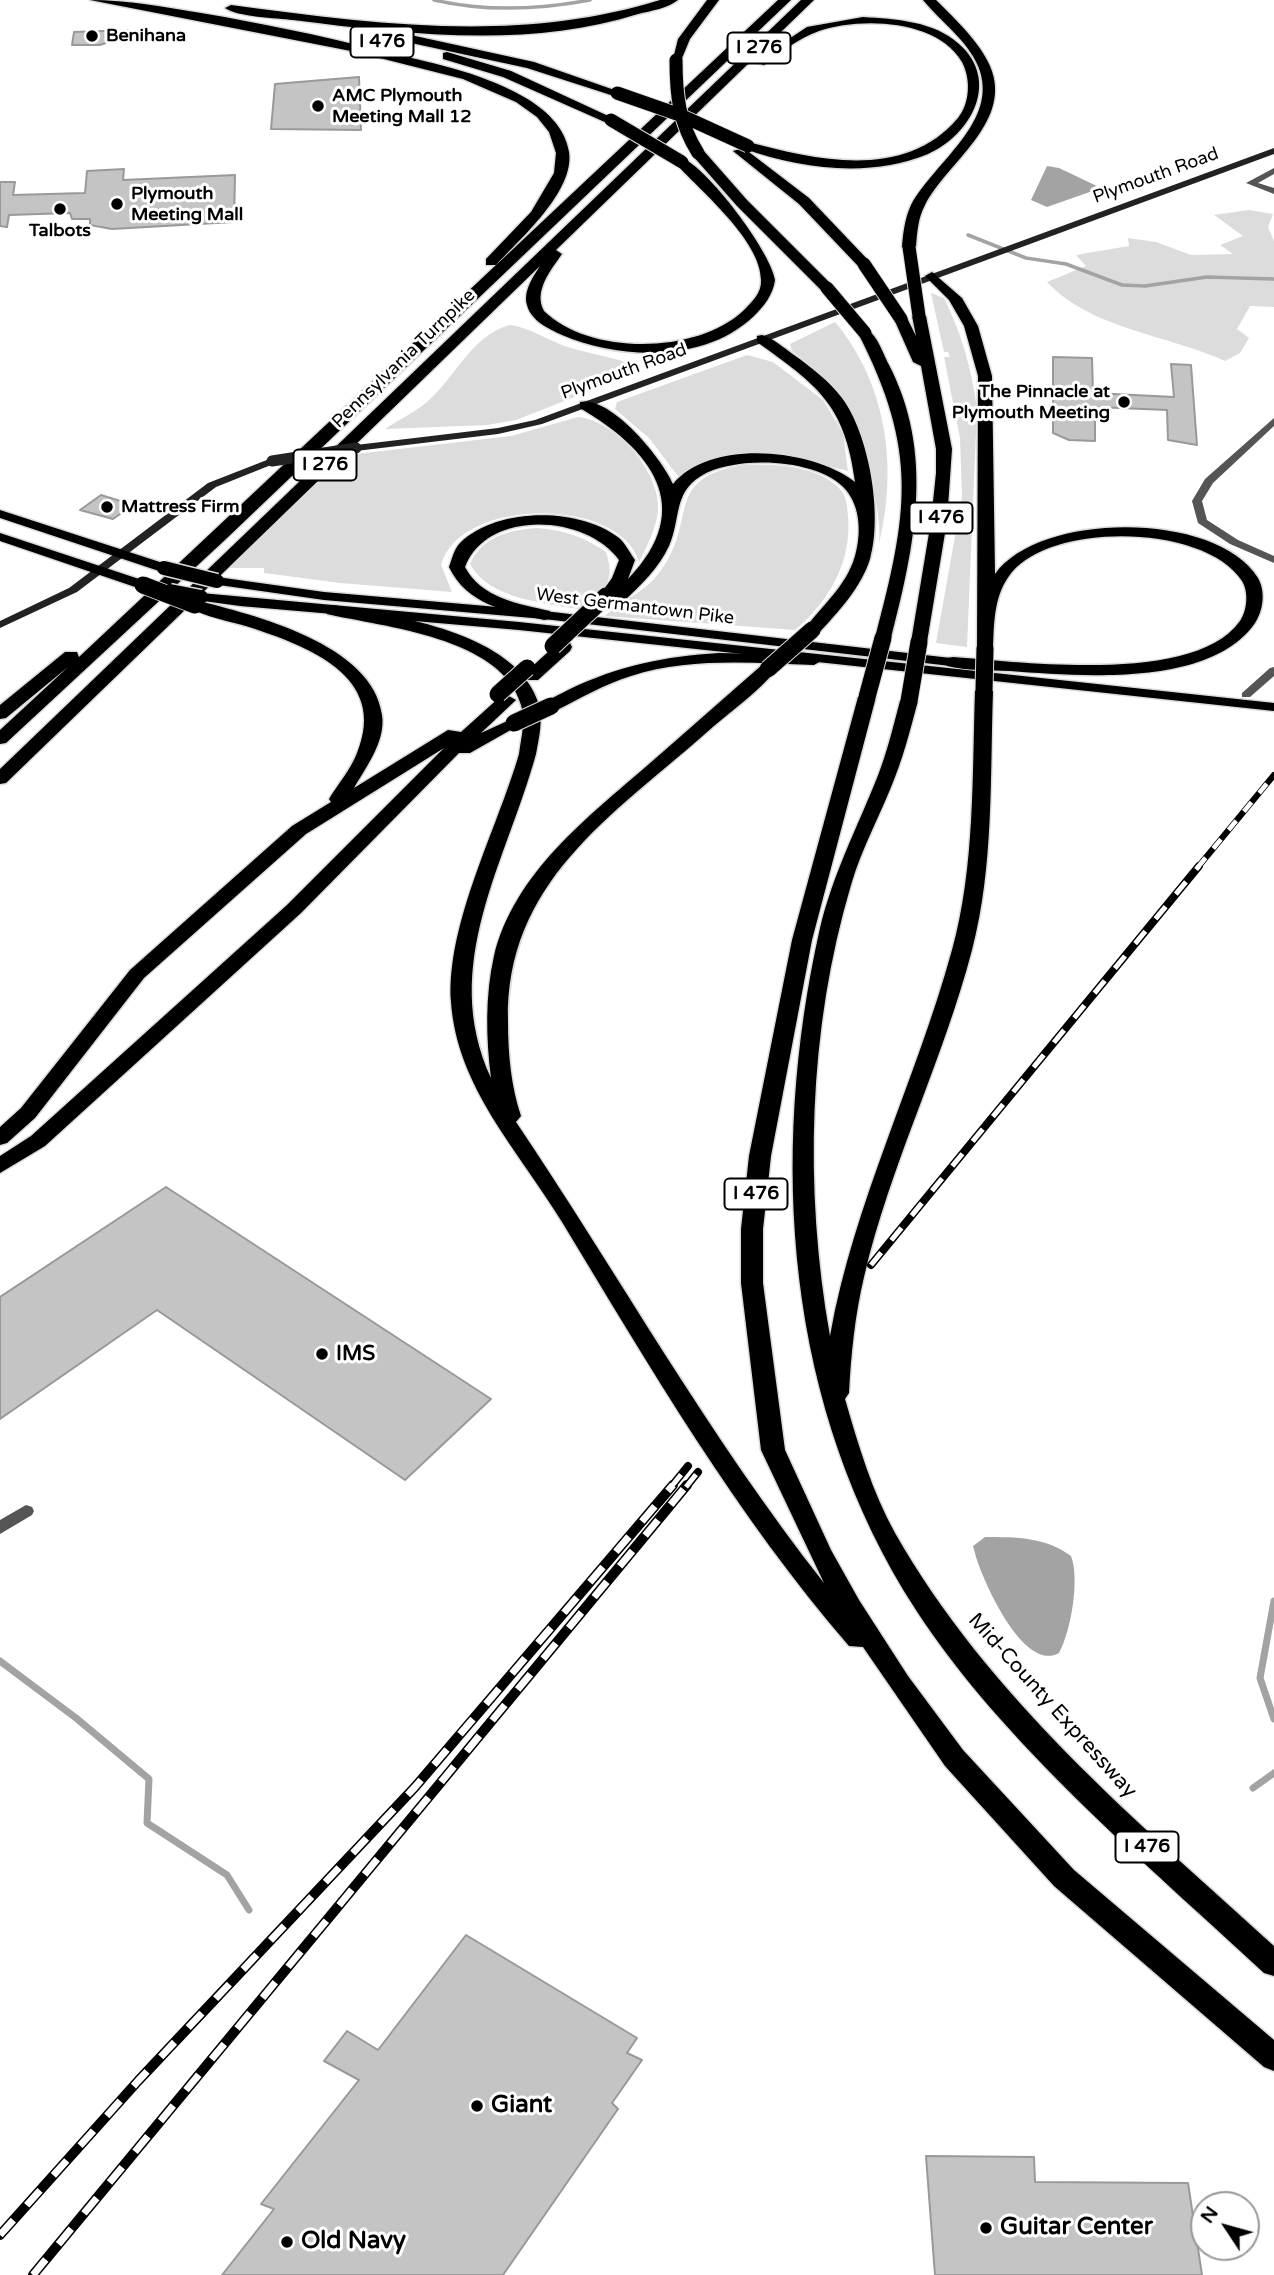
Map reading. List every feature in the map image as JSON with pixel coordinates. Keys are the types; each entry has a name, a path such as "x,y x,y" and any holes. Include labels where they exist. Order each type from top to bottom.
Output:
{"highway":[{"path":"96,0 289,32 430,66 498,88 538,111 548,122 562,149 563,162 552,191 461,294 436,318 412,354"},
{"name":"I 476","path":"104,0 233,16 431,52 507,74 611,120 682,162 742,204 827,288 865,333 883,364 900,403 911,471 903,560 802,940 760,1156 752,1229 757,1338 773,1450 819,1552 899,1683 954,1758 1064,1878 1274,2059"},
{"name":"I 476","path":"168,0 384,33 501,58 617,93 743,148 804,201 864,264 901,319 934,393"},
{"path":"240,9 396,27 480,30 584,22 672,0"},
{"path":"713,0 684,39 676,60 676,106 689,140 742,204"},
{"name":"Pennsylvania Turnpike","path":"0,739 220,536 785,0"},
{"name":"Pennsylvania Turnpike","path":"0,779 808,0"},
{"path":"929,0 985,68 990,83 990,100 976,127 918,205 909,247 934,393"},
{"path":"709,97 792,39 816,28 838,23 894,22 926,29 954,44 971,69 974,85 969,109 950,135 923,151 876,162 842,164 793,159 743,148"},
{"path":"574,224 535,288 534,307 546,321 595,342 632,346 686,343 730,328 744,319 764,295 769,281 766,268 753,242 682,162"},
{"path":"836,1419 838,1359 857,1256 890,1158 933,1046 963,946 977,855 985,648 985,376 971,326 955,298 932,275"},
{"path":"526,1151 509,1112 501,1077 496,1024 499,973 510,933 524,903 562,853 603,813 812,631 842,597 863,555 866,517 853,435 846,415 815,379 762,339"},
{"name":"Mid-County Expressway","path":"934,393 944,449 943,502 909,701 891,765 848,863 826,946 804,1080 804,1180 817,1338 836,1419 864,1493 923,1601 963,1656 1110,1813 1274,1964"},
{"path":"585,405 612,420 646,447 664,479 671,506"},
{"path":"0,1166 38,1141 198,998 351,854 529,672 645,571 661,546 676,488 699,471 730,461 768,458 804,463 843,479 854,489 866,517"},
{"path":"544,615 494,600 468,584 457,567 463,549 485,532 523,522 562,522 596,531 618,544 627,560 611,598"},
{"path":"953,662 1108,669 1180,662 1203,657 1238,640 1255,623 1261,605 1251,580 1214,552 1153,534 1099,532 1057,540 1037,547 1013,562 995,585 985,615"},
{"path":"0,714 141,596 220,536"},
{"path":"143,584 198,601 316,647 350,669 369,692 375,708 373,737 358,774 330,809"},
{"path":"333,610 420,627 452,638 485,655 513,676 532,707 526,760 472,916 462,958 461,1002 464,1030 475,1066 497,1108 556,1196 684,1405 788,1555 828,1605 899,1683"},
{"path":"406,797 459,752 513,723 625,672 670,663 728,657 814,660"},
{"path":"0,1138 28,1113 137,974 299,831 330,809 456,733 503,697"},
{"path":"0,1118 24,1106 59,1073"}],"main road":[{"name":"Plymouth Road","path":"0,625 60,597 101,570 212,485 272,460 356,447 498,431 585,405 1274,151"},
{"name":"West Germantown Pike","path":"0,514 164,568 218,581 324,596 544,615 1274,698"},
{"path":"0,537 143,584"},
{"name":"West Germantown Pike","path":"198,601 515,626 1274,707"}],"street":[{"path":"1274,171 1250,183 1274,191"},
{"path":"1274,421 1209,481 1197,501 1202,521 1234,542 1274,560"},
{"path":"1246,695 1274,670"},
{"path":"0,1528 26,1511"}],"shaded area":[{"path":"1047,166 1059,168 1101,188 1047,207 1031,200"},
{"path":"1249,210 1273,214 1268,227 1274,241 1274,307 1250,306 1237,329 1249,338 1240,353 1225,361 1085,311 1047,282 1086,266 1076,255 1129,246 1128,238 1156,242 1191,255 1233,254 1220,245 1243,236 1214,215"},
{"path":"931,293 944,298 956,325 969,365 977,408 967,647 936,643 962,497 960,438 944,357 950,357 948,352 944,352"},
{"path":"835,322 853,346 866,372 884,427 887,486 879,544 879,522 873,485 856,425 838,395 792,351 790,344"},
{"path":"510,325 571,348 639,367 641,371 516,420 487,425 385,429 418,409 433,396 484,338"},
{"path":"747,355 773,362 823,400 843,433 848,471 789,456 691,469 678,476 649,438 615,409 617,402"},
{"path":"578,417 607,428 621,438 644,465 652,480 657,496 657,518 639,562 626,540 603,525 573,516 540,513 507,517 477,527 454,543 441,565 452,592 340,583 264,573 264,568 229,568 347,455 511,436"},
{"path":"744,465 805,470 827,479 840,489 845,497 848,533 842,565 828,593 807,619 795,630 605,616 647,586 659,573 671,554 691,491 701,480 718,471"},
{"path":"537,528 573,535 606,552 609,578 584,610 505,593 479,576 470,564 482,547 498,536"},
{"path":"985,1537 1041,1542 1071,1556 1075,1578 1073,1605 1059,1653 1046,1656 1032,1650 1007,1622 987,1586 973,1546"}],"building":[{"name":"Benihana","path":"134,30 135,33 100,45 72,45 74,32"},
{"name":"AMC Plymouth Meeting Mall 12","path":"359,77 361,130 271,129 275,84"},
{"name":"Plymouth Meeting Mall","path":"124,169 123,180 235,175 234,222 112,229 90,225 90,219 72,219 70,213 9,215 7,227 0,226 0,182 15,182 13,195 85,193 87,171"},
{"name":"The Pinnacle at Plymouth Meeting","path":"1053,357 1092,358 1093,393 1174,397 1171,364 1191,365 1197,445 1168,440 1167,410 1095,407 1095,441 1069,440 1053,433"},
{"name":"Mattress Firm","path":"101,495 133,505 113,519 80,510"},
{"name":"IMS","path":"166,1187 491,1399 405,1480 157,1310 0,1419 0,1297"},
{"name":"Giant","path":"466,1935 637,2038 627,2053 642,2060 612,2103 618,2109 503,2275 222,2275 274,2209 261,2204 359,2080 324,2061 347,2031 378,2050"},
{"path":"926,2156 1034,2157 1035,2182 1188,2183 1190,2261 1200,2261 1202,2275 935,2275"}],"waterway":[{"path":"434,0 492,8 551,6 590,0"},
{"path":"968,235 1026,258 1066,264 1122,285 1145,286 1207,277 1274,279"},
{"path":"1274,1601 1260,1678 1274,1719"},
{"path":"0,1661 76,1718 149,1779 147,1823 227,1875 249,1910"},
{"path":"1253,1788 1274,1773"}],"railway":[{"path":"1198,867 1274,775"},
{"path":"871,1265 1199,866"},
{"path":"671,1487 688,1466"},
{"path":"686,1487 698,1472"},
{"path":"0,2235 138,2081 415,1787 673,1485"},
{"path":"33,2275 687,1485"}],"place":[{"name":"Benihana","path":"92,36"},
{"name":"AMC Plymouth Meeting Mall 12","path":"318,106"},
{"name":"Plymouth Meeting Mall","path":"117,204"},
{"name":"Talbots","path":"60,209"},
{"name":"The Pinnacle at Plymouth Meeting","path":"1124,402"},
{"name":"Mattress Firm","path":"107,507"},
{"name":"IMS","path":"322,1354"},
{"name":"Giant","path":"477,2106"},
{"name":"Guitar Center","path":"986,2228"},
{"name":"Old Navy","path":"287,2242"}]}
